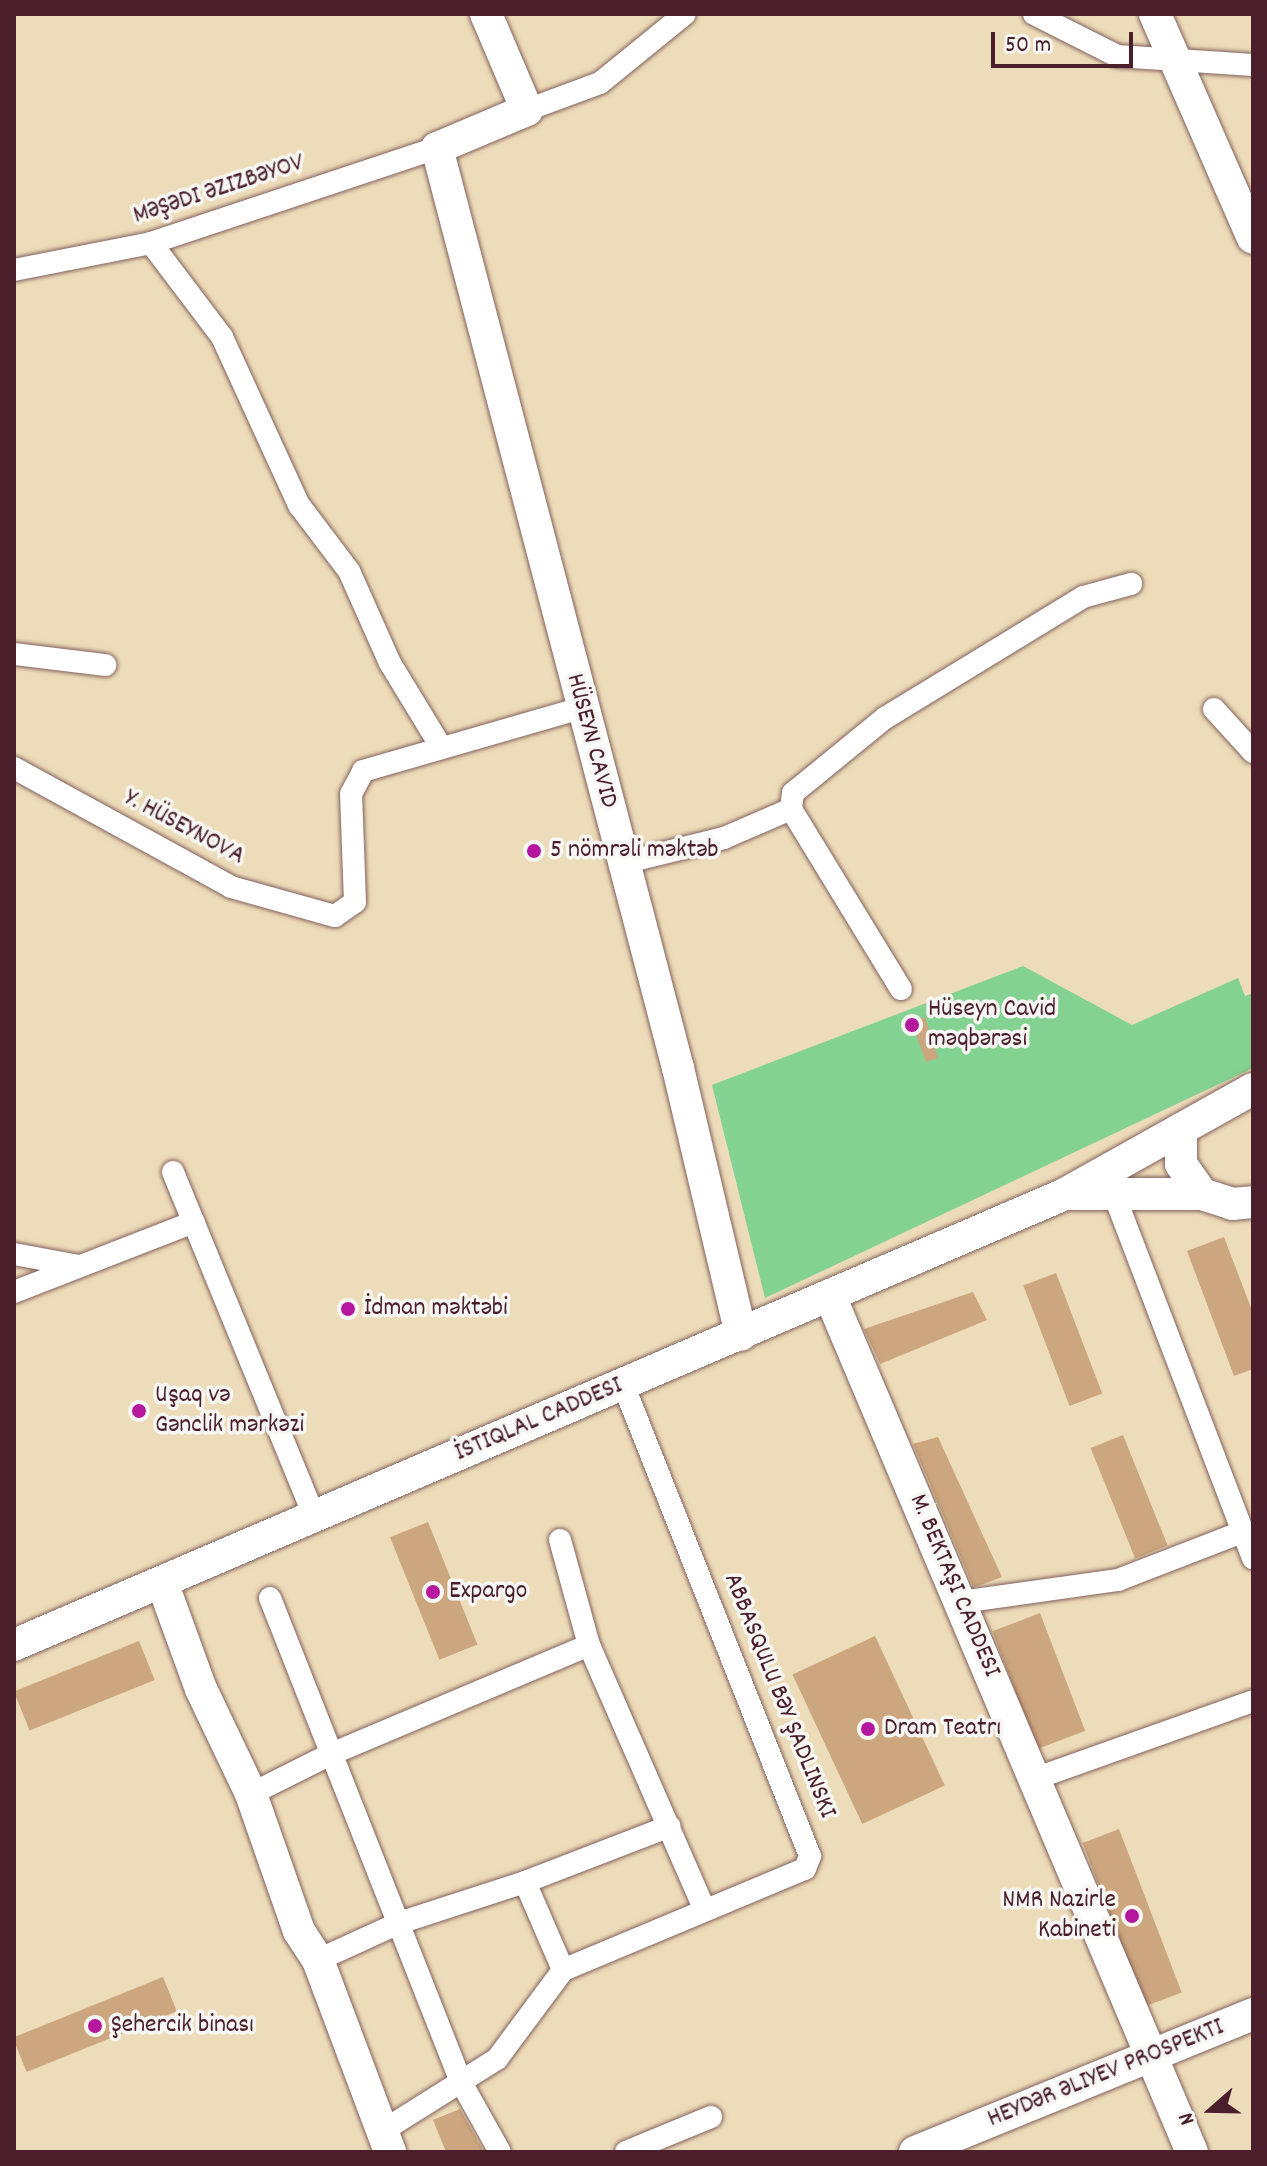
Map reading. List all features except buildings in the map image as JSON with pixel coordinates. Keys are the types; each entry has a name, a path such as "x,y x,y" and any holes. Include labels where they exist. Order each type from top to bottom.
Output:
{"main road":[{"path":"437,148 527,110 486,14"},
{"path":"1155,14 1253,238"},
{"name":"HÜSEYN CAVID","path":"437,148 719,1231 741,1335"},
{"name":"İSTIQLAL CADDESI","path":"14,1645 1065,1194 1253,1089"},
{"path":"1181,1129 1181,1164 1202,1194"},
{"path":"1065,1194 1115,1197 1202,1194 1232,1204 1253,1202"},
{"name":"M. BEKTAŞI CADDESI","path":"830,1296 1037,1778 1192,2152"},
{"path":"162,1582 201,1689 251,1794 299,1931 318,1960 385,2142"},
{"name":"HEYDƏR ƏLIYEV PROSPEKTI","path":"930,2149 1253,2014"}],"street":[{"path":"527,110 600,83 685,14"},
{"path":"1034,14 1117,56 1176,64 1253,65"},
{"name":"MƏŞƏDI ƏZIZBƏYOV","path":"14,270 151,243 437,148"},
{"path":"151,243 222,337 299,505 349,571 390,663 441,747"},
{"path":"901,989 791,809 793,793 885,718 1083,597 1131,584"},
{"path":"14,654 105,665"},
{"name":"Y. HÜSEYNOVA","path":"14,768 231,887 335,916 355,902 354,781 363,771 581,708"},
{"path":"1214,709 1253,752"},
{"path":"623,863 724,838 791,809"},
{"path":"173,1172 314,1516"},
{"path":"1115,1197 1253,1559"},
{"path":"14,1292 194,1222"},
{"path":"14,1254 81,1266"},
{"name":"ABBASQULU BƏY ŞADLINSKI","path":"563,1970 805,1869 810,1856 623,1384"},
{"path":"961,1602 1118,1580 1242,1532"},
{"path":"560,1540 589,1645 705,1910"},
{"path":"270,1598 461,2082 500,2152"},
{"path":"251,1794 331,1754 589,1645"},
{"path":"1037,1778 1253,1701"},
{"path":"318,1960 399,1923 525,1882 670,1826"},
{"path":"385,2142 461,2082 497,2059 563,1970 525,1882"},
{"path":"626,2152 711,2117"}],"green space":[{"path":"1023,966 1132,1025 1238,978 1245,996 1253,993 1253,1068 765,1298 712,1085"}],"place":[{"name":"5 nömrəli məktəb","path":"534,851"},
{"name":"Hüseyn Cavid məqbərəsi","path":"912,1025"},
{"name":"İdman məktəbi","path":"348,1309"},
{"name":"Uşaq və Gənclik mərkəzi","path":"139,1411"},
{"name":"Expargo","path":"433,1592"},
{"name":"Dram Teatrı","path":"868,1729"},
{"name":"NMR Nazirle Kabineti","path":"1132,1916"},
{"name":"Şehercik binası","path":"95,2026"}]}
